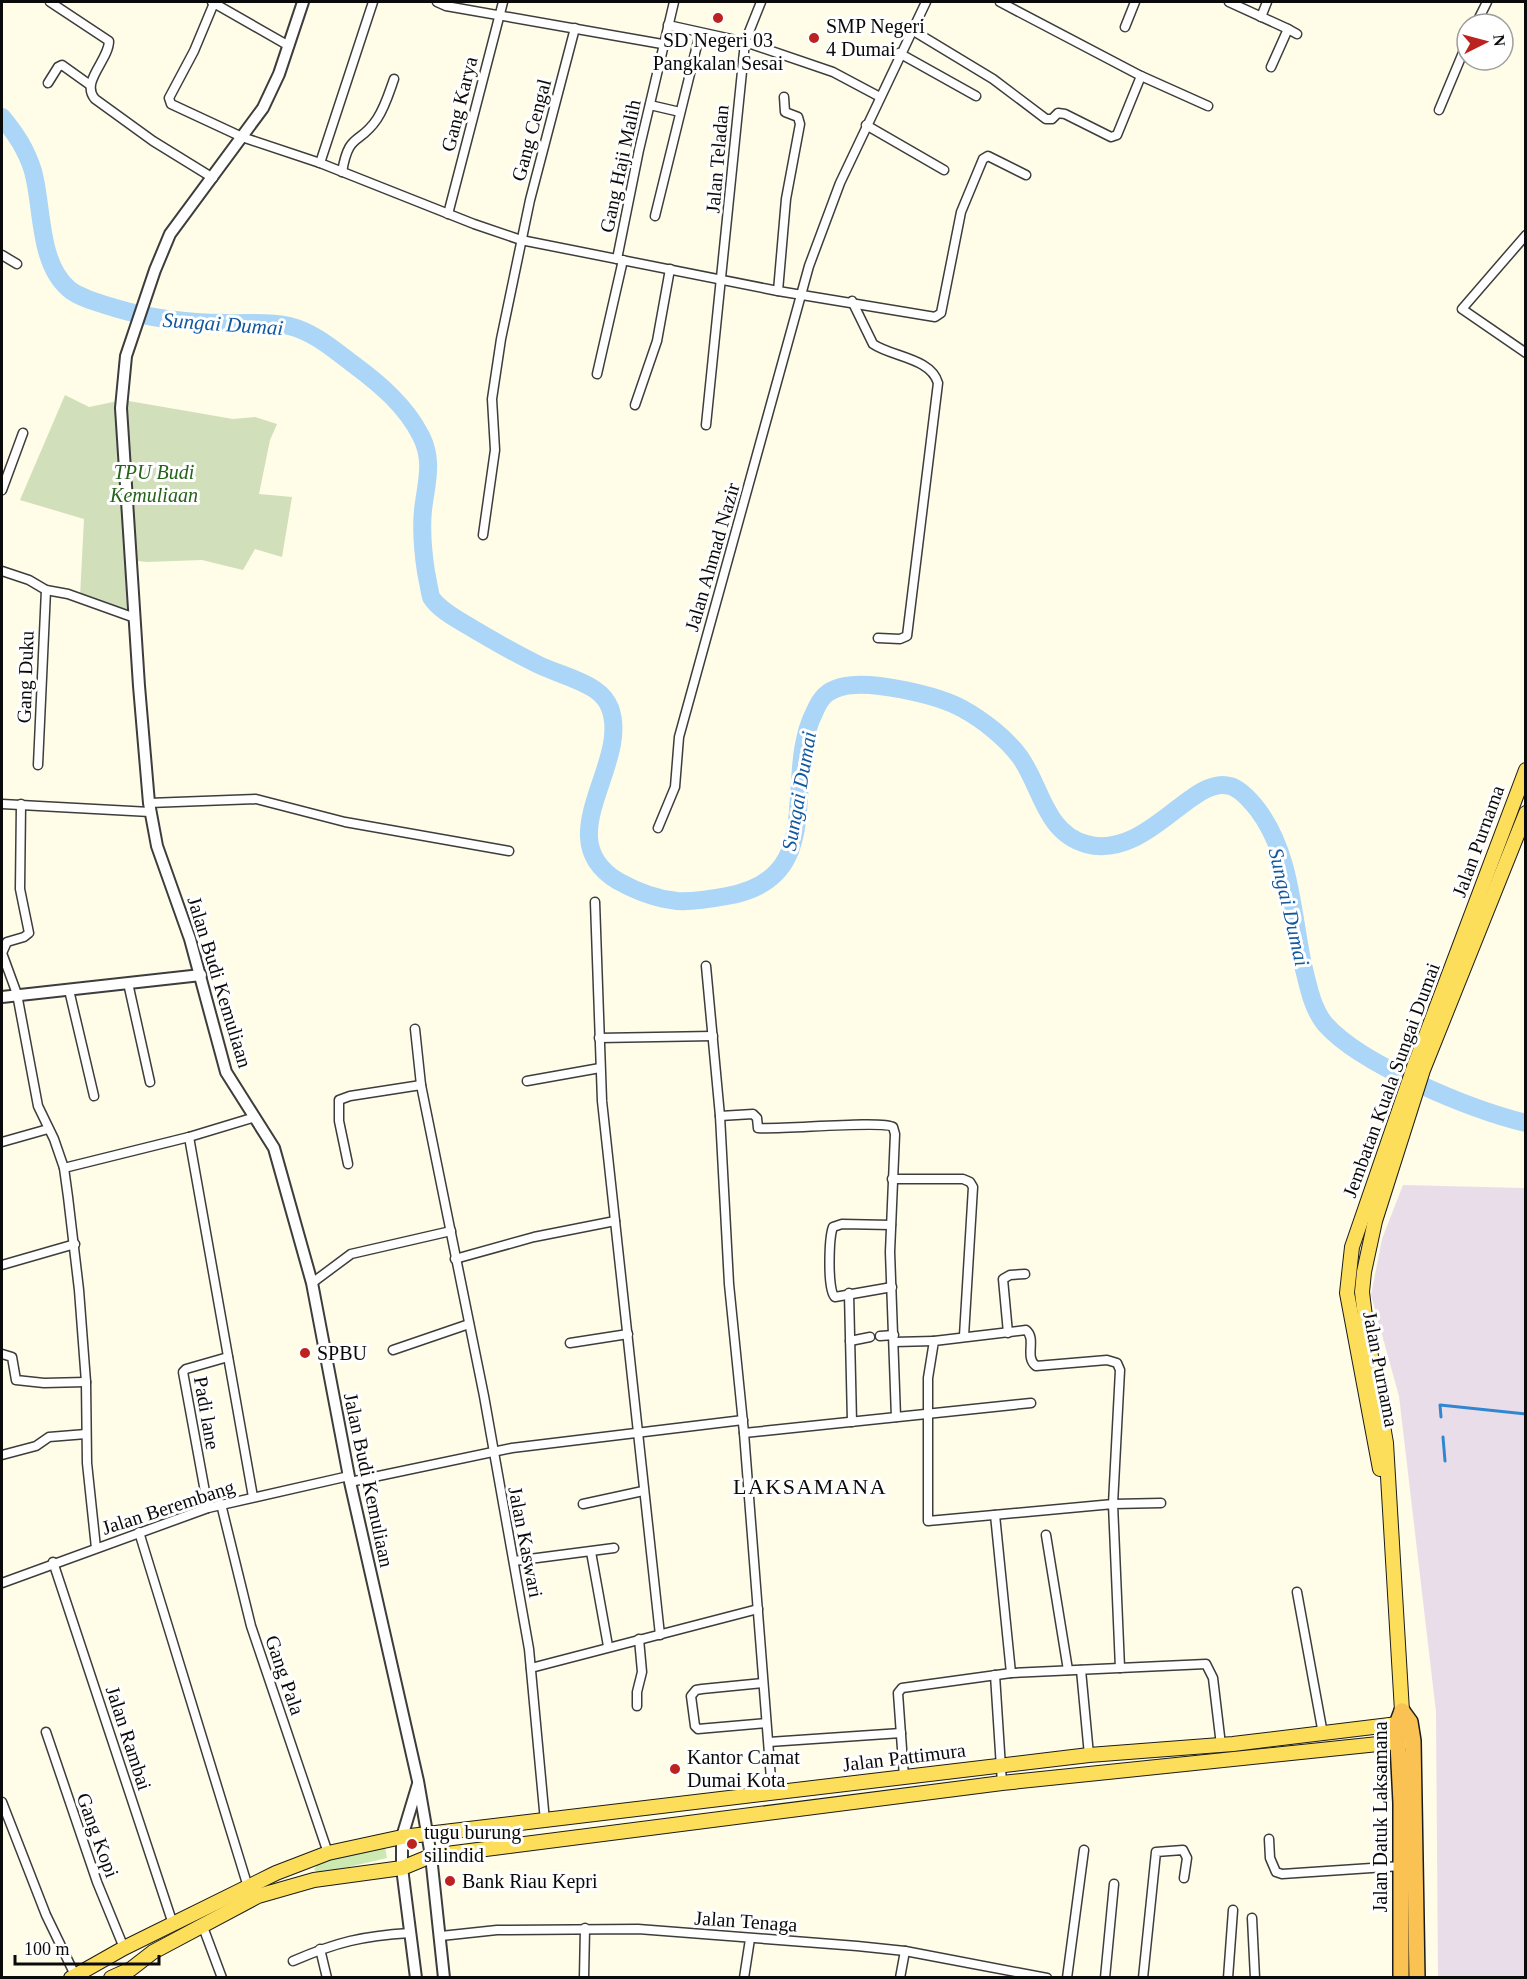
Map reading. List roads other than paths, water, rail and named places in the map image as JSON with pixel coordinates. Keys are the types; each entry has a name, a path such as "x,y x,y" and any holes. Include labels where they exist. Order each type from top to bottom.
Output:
{"highway":[{"name":"Jalan Datuk Laksamana","path":"1403,1719 1417,1977"},
{"name":"Jalan Datuk Laksamana","path":"1401,1977 1401,1866 1405,1741"}],"main road":[{"name":"Jalan Purnama","path":"1474,928 1526,770"},
{"name":"Jalan Purnama","path":"1474,928 1526,813"},
{"name":"Jembatan Kuala Sungai Dumai","path":"1352,1247 1414,1067 1474,928"},
{"name":"Jembatan Kuala Sungai Dumai","path":"1368,1253 1423,1070 1474,928"},
{"name":"Jalan Purnama","path":"1352,1247 1347,1293 1388,1498"},
{"name":"Jalan Purnama","path":"1368,1253 1362,1292 1385,1433 1403,1719"},
{"name":"Jalan Pattimura","path":"73,1976 124,1948 248,1887 327,1854 402,1837 429,1836 772,1792 1089,1755 1221,1745 1323,1734 1403,1719"},
{"name":"Jalan Pattimura","path":"111,1977 133,1973 153,1952 272,1892 348,1874 402,1868 431,1856 1002,1783 1405,1741"}],"street":[{"path":"50,2 109,40 108,51 90,85"},
{"name":"Jalan Budi Kemuliaan","path":"303,2 289,46 263,108 170,234 146,293 128,351 121,408 135,618 150,808 157,846 201,975 226,1072 268,1135 278,1160 312,1283 349,1479 429,1836 444,1977"},
{"path":"320,163 373,2"},
{"path":"437,2 446,6 663,44"},
{"name":"Gang Karya","path":"448,214 503,2"},
{"name":"Gang Haji Malih","path":"597,375 650,105 674,2"},
{"name":"Jalan Teladan","path":"706,425 745,42 761,2"},
{"name":"Jalan Ahmad Nazir","path":"658,828 675,787 679,737 800,295 826,218 899,53 926,2"},
{"path":"1000,2 1142,76 1208,106"},
{"path":"1125,27 1135,2"},
{"path":"1229,2 1297,34"},
{"path":"1261,17 1267,2"},
{"path":"289,46 218,3 169,100 186,112 242,137 320,163 448,214 521,240 800,295 852,301 929,317 939,316 962,212 983,159 988,156 1026,175"},
{"path":"668,25 745,42 833,72 880,97"},
{"name":"Gang Cengal","path":"483,535 495,450 492,399 501,339 521,240 575,28"},
{"path":"1271,68 1288,29"},
{"path":"912,30 993,79 1046,119 1052,119 1058,113 1065,114 1111,137 1117,135 1142,76"},
{"path":"656,216 700,33"},
{"path":"899,53 976,96"},
{"path":"48,84 62,64 90,85 94,99 153,141 213,178"},
{"path":"1439,110 1455,72"},
{"path":"342,172 350,142 376,120 394,80"},
{"path":"778,291 786,199 800,124 798,117 785,112 784,97"},
{"path":"650,105 680,112"},
{"path":"866,125 944,170"},
{"path":"1526,235 1462,309 1526,353"},
{"path":"2,255 17,264"},
{"path":"635,405 657,341 670,269"},
{"path":"852,301 873,344 927,367 936,375 938,383 907,636 900,639 878,638"},
{"path":"2,490 23,433"},
{"path":"2,571 29,580 46,590 68,594 135,618"},
{"name":"Gang Duku","path":"38,765 46,590"},
{"path":"2,804 150,808 256,799 345,822 509,851"},
{"path":"21,804 20,889 29,933 24,937 7,942 2,948 17,994 38,1106 64,1168 75,1244 86,1382 87,1463 96,1548"},
{"path":"595,902 600,1068 660,1635"},
{"path":"706,966 720,1116 729,1284 743,1420 772,1792"},
{"path":"2,997 201,975"},
{"path":"128,983 150,1083"},
{"path":"69,990 94,1096"},
{"name":"Jalan Kaswari","path":"415,1029 421,1085 514,1561 531,1668 545,1821"},
{"path":"599,1038 713,1036"},
{"path":"527,1081 600,1068"},
{"path":"348,1164 339,1121 339,1100 350,1096 421,1085"},
{"path":"720,1116 753,1114 757,1118 758,1128 768,1129 879,1123 890,1125 895,1134 891,1225 896,1417"},
{"path":"64,1168 189,1137 255,1117"},
{"path":"2,1142 48,1129"},
{"path":"189,1137 254,1497"},
{"path":"892,1179 963,1179 973,1187 964,1336"},
{"path":"455,1259 534,1237 615,1221"},
{"path":"891,1225 842,1224 831,1229 831,1292 835,1297 892,1287"},
{"path":"312,1283 351,1254 450,1231"},
{"path":"2,1265 75,1244"},
{"path":"1008,1333 1003,1279 1010,1275 1025,1274"},
{"path":"849,1293 852,1422"},
{"path":"393,1350 469,1324"},
{"path":"880,1336 934,1341 1026,1330 1030,1332 1030,1358 1036,1366 1107,1360 1118,1363 1120,1370 1113,1504 1120,1668"},
{"path":"570,1342 628,1334"},
{"path":"850,1341 870,1338"},
{"path":"934,1341 928,1378 928,1521 1113,1504 1161,1503"},
{"path":"2,1354 12,1357 16,1380 44,1383 86,1382"},
{"name":"Padi lane","path":"208,1508 183,1372 186,1369 228,1357"},
{"path":"744,1432 1031,1403"},
{"name":"Jalan Berembang","path":"2,1583 53,1562 221,1504 494,1451 743,1420"},
{"path":"2,1455 36,1446 49,1437 86,1434"},
{"path":"583,1504 643,1491"},
{"name":"Gang Pala","path":"221,1504 251,1626 327,1854"},
{"path":"995,1515 1011,1673"},
{"path":"139,1532 248,1887"},
{"path":"1046,1535 1068,1670"},
{"path":"514,1561 614,1548"},
{"path":"591,1552 608,1646"},
{"name":"Jalan Rambai","path":"53,1562 173,1924"},
{"path":"1297,1592 1323,1734"},
{"path":"531,1668 608,1646 758,1609"},
{"path":"637,1706 637,1692 642,1672 639,1639"},
{"path":"904,1777 898,1693 902,1688 1011,1673 1206,1664 1213,1678 1221,1745"},
{"path":"1081,1670 1089,1755"},
{"path":"995,1675 1002,1783"},
{"path":"763,1683 696,1690 692,1696 695,1726 698,1729 766,1723"},
{"name":"Gang Kopi","path":"46,1732 97,1882 124,1948"},
{"path":"769,1742 901,1734"},
{"name":"Jalan Budi Kemuliaan","path":"416,1977 402,1868 402,1837 418,1781"},
{"path":"2,1802 46,1915 73,1976"},
{"path":"1269,1839 1274,1867 1276,1872 1282,1874 1401,1866"},
{"path":"1067,1977 1084,1850"},
{"path":"1143,1977 1156,1852 1183,1850 1187,1858 1184,1878"},
{"path":"1105,1977 1114,1884"},
{"path":"1228,1977 1233,1910"},
{"path":"1252,1918 1256,1977"},
{"path":"203,1927 222,1977"},
{"path":"584,1977 585,1928"},
{"name":"Jalan Tenaga","path":"441,1936 497,1930 638,1929 906,1951 1047,1977"},
{"path":"293,1962 320,1949 353,1938 410,1933"},
{"path":"744,1977 750,1939"},
{"path":"320,1949 327,1977"},
{"path":"900,1977 906,1951"}],"waterway":[{"name":"Sungai Dumai","path":"2,117 20,142 30,163 47,250 59,278 69,289 97,302 156,318 198,322 273,324 307,332 363,372 392,396 408,415 421,436 427,454 428,473 422,533 431,597 448,613 498,643 537,664 594,689 609,705 613,730 610,753 595,800 590,823 590,844 598,864 618,881 647,894 677,901 696,901 727,896 759,886 780,869 791,847 797,822 805,737 822,698 836,689 853,685 885,687 921,694 963,709 1001,736 1020,757 1046,807 1061,830 1086,844 1108,846 1129,840 1148,830 1200,792 1215,786 1230,786 1238,790 1258,810 1277,845 1289,884 1309,988 1317,1011 1325,1024 1364,1055 1390,1070 1448,1097 1526,1123"},
{"path":"1441,1417 1440,1405 1526,1414"},
{"path":"1443,1437 1445,1461"}],"place":[{"name":"SD Negeri 03 Pangkalan Sesai","path":"718,18"},
{"name":"SMP Negeri 4 Dumai","path":"814,38"},
{"name":"SPBU","path":"305,1353"},
{"name":"Kantor Camat Dumai Kota","path":"675,1769"},
{"name":"tugu burung silindid","path":"412,1844"},
{"name":"Bank Riau Kepri","path":"450,1881"}],"district":[{"name":"LAKSAMANA","path":"810,1486"}],"park label":[{"name":"TPU Budi Kemuliaan","path":"154,484"}]}
